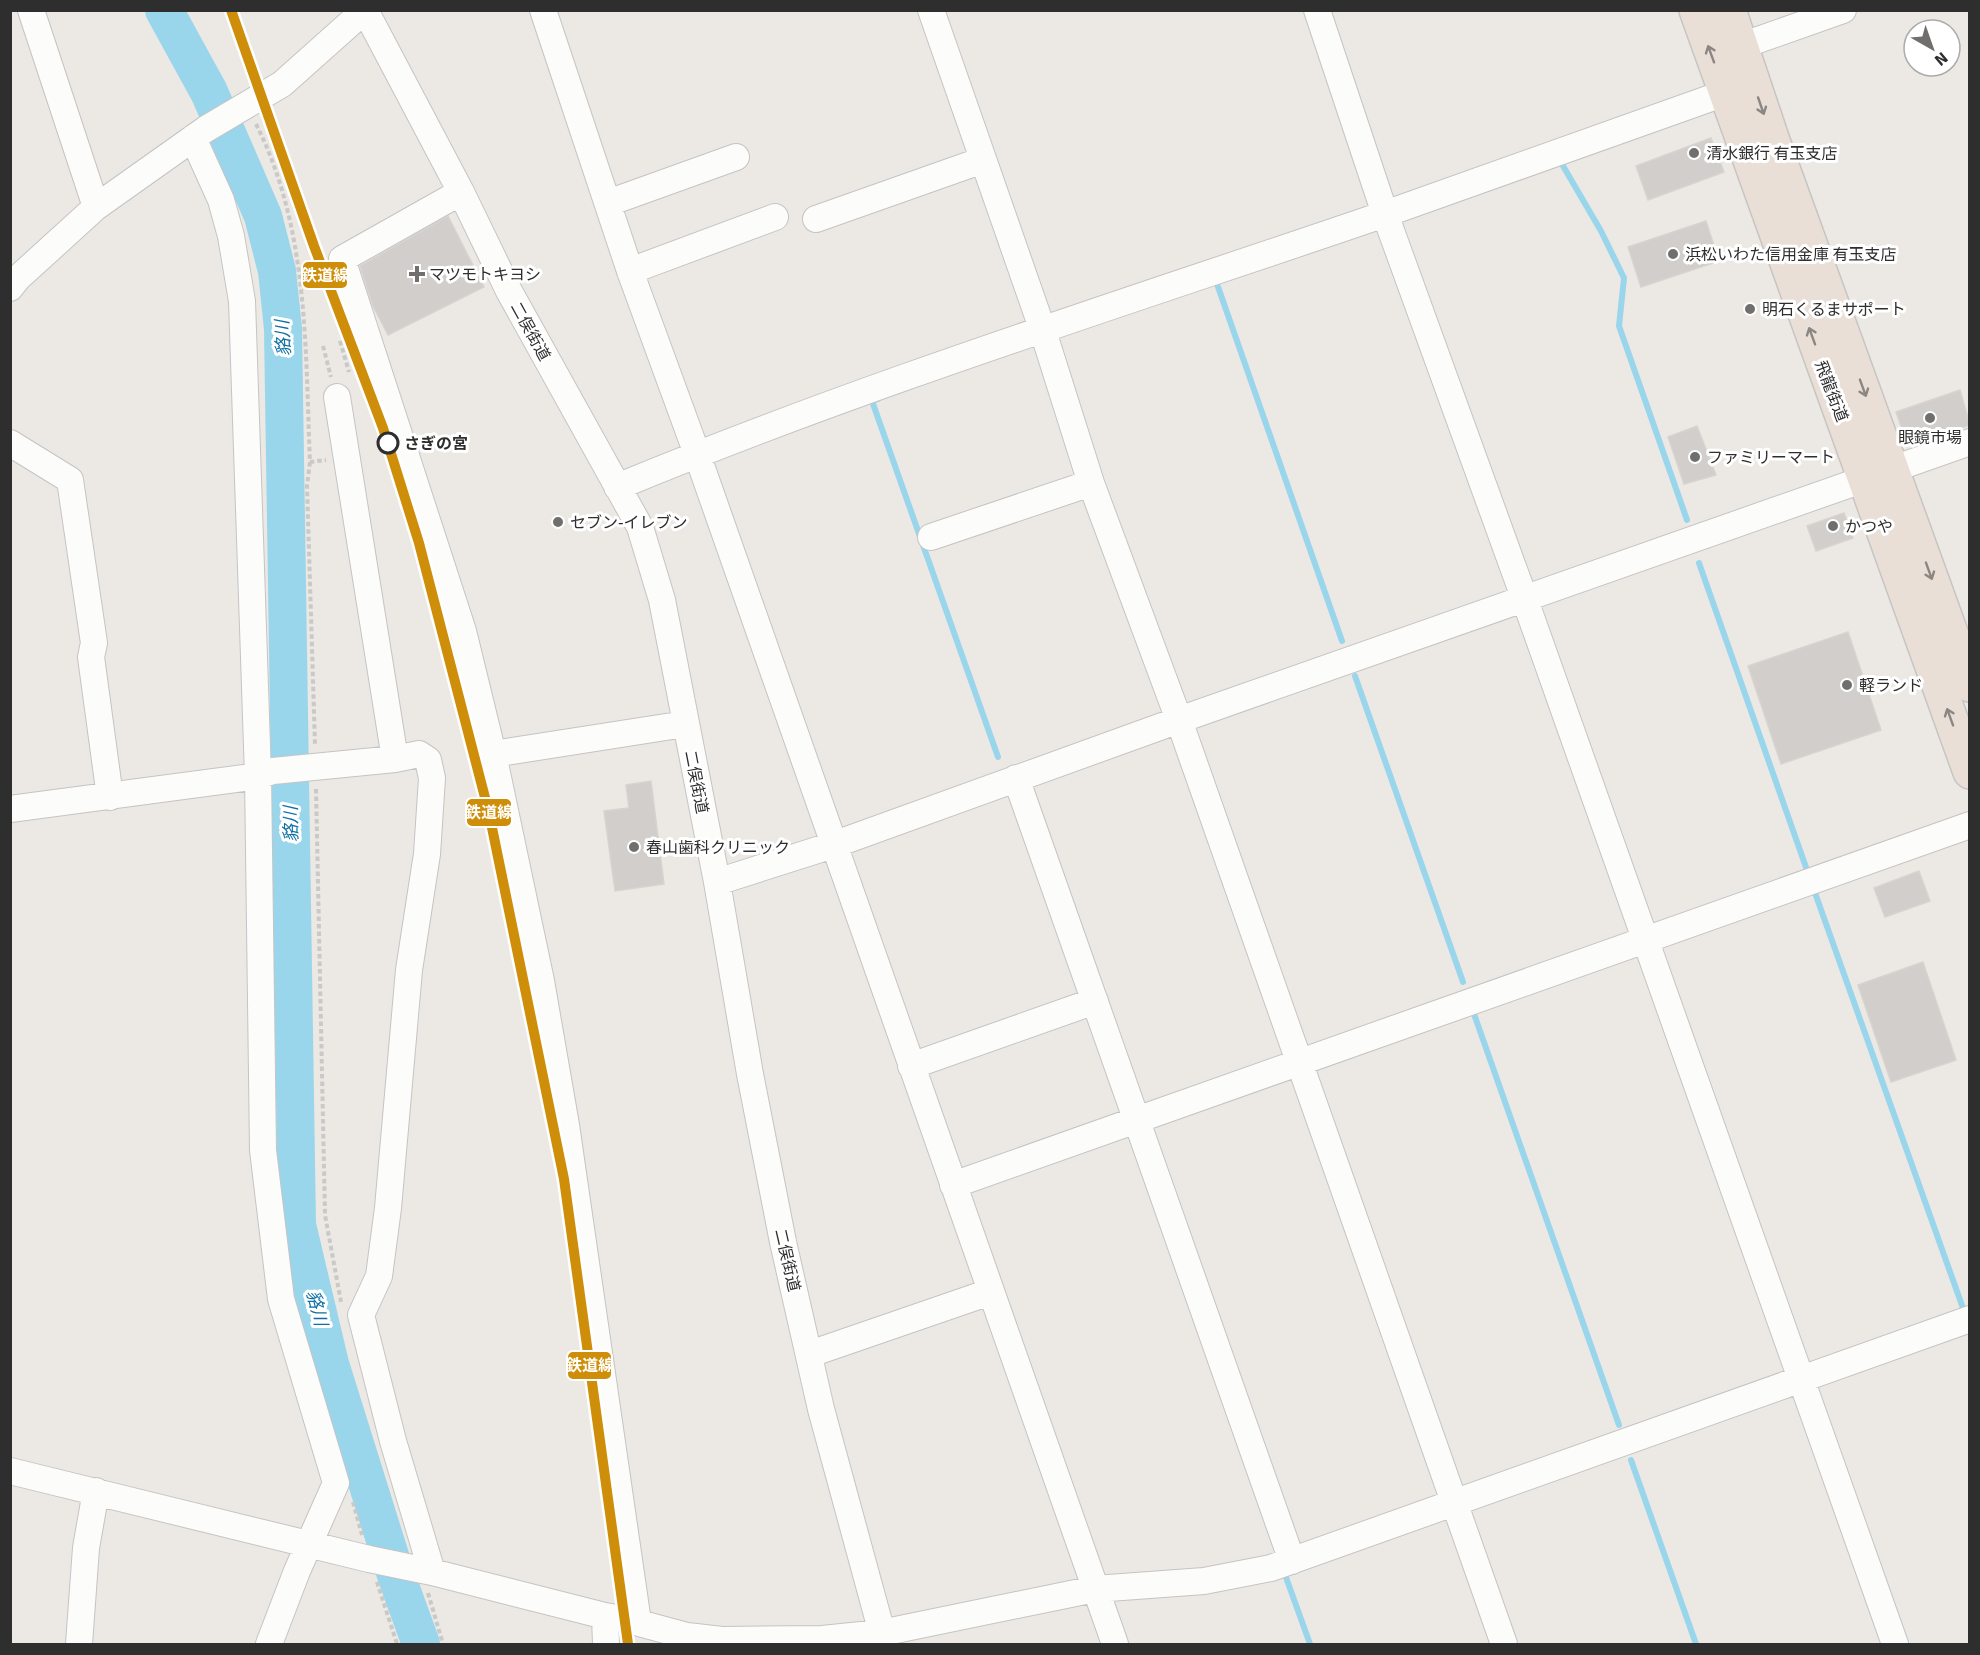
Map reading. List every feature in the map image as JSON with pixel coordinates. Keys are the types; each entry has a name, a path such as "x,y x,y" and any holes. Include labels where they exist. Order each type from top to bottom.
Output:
{"highway":[{"name":"飛龍街道","path":"1696,10 1725,93 1878,474 1970,685"},
{"name":"飛龍街道","path":"1729,10 1878,474 1970,772"}],"street":[{"path":"31,10 96,207"},
{"path":"543,10 630,272 697,454 832,845 1115,1644"},
{"path":"931,10 1042,328 1091,483 1179,720 1504,1644"},
{"path":"1317,10 1385,214 1525,600 1895,1644"},
{"path":"1741,46 1843,10"},
{"path":"10,288 96,207 199,134 304,67 365,11"},
{"name":"二俣街道","path":"365,11 461,192 509,291 640,527 659,590 717,882 766,1152 821,1409 883,1639"},
{"path":"617,488 697,454 1042,328 1385,214 1725,93"},
{"path":"199,134 231,236 242,301 265,773 263,1150 281,1299 336,1483 309,1543 269,1644"},
{"path":"608,203 736,157"},
{"path":"816,219 983,160"},
{"path":"461,192 342,258 462,631 493,754 541,981 566,1125 638,1622"},
{"path":"630,272 775,217"},
{"path":"334,386 395,759"},
{"path":"717,882 832,845 1179,720 1970,442"},
{"path":"10,443 70,480 94,643 91,657 110,797"},
{"path":"931,537 1091,483"},
{"path":"493,754 685,724"},
{"path":"10,810 265,773 395,759 419,754 428,760 432,778 427,854 409,970 379,1276 361,1316 421,1570"},
{"path":"1016,778 1087,1004 1137,1119 1284,1563"},
{"path":"953,1185 1970,825"},
{"path":"911,1066 1087,1004"},
{"path":"810,1354 990,1292"},
{"path":"10,1471 372,1560 638,1622 687,1636 722,1640 883,1639 1095,1589 1203,1581 1284,1563 1970,1319"},
{"path":"79,1644 86,1548 96,1491"},
{"path":"605,1616 606,1644"}],"path":[{"path":"243,107 275,168 288,209 298,256 302,291 310,462 307,486 312,767 325,1215 344,1314"},
{"path":"340,341 349,372"},
{"path":"323,346 334,386"},
{"path":"310,462 346,457"},
{"path":"372,1560 397,1644"},
{"path":"421,1570 443,1644"}],"building":[{"name":"清水銀行 有玉支店","path":"1711,138 1724,172 1648,200 1636,166"},
{"name":"マツモトキヨシ","path":"448,216 484,287 388,335 373,306 360,266"},
{"name":"浜松いわた信用金庫 有玉支店","path":"1706,221 1719,261 1641,287 1628,247"},
{"path":"1960,390 1970,425 1924,441 1903,432 1896,412"},
{"path":"1697,426 1716,475 1684,484 1668,437"},
{"path":"1844,513 1853,538 1816,551 1807,526"},
{"path":"1848,632 1881,730 1781,764 1748,666"},
{"name":"春山歯科クリニック","path":"651,781 664,884 615,891 604,811 629,808 626,785"},
{"path":"1919,871 1930,901 1885,917 1874,888"},
{"path":"1923,962 1956,1060 1891,1082 1858,985"}],"waterway":[{"name":"貉川","path":"164,10 209,92 263,216 277,271 283,329 297,1225 330,1364 396,1575 421,1644"},
{"path":"1559,159 1601,231 1624,278 1619,326 1687,520"},
{"path":"1216,281 1342,641"},
{"path":"878,399 872,401 998,757"},
{"path":"1699,563 1808,873"},
{"path":"1355,676 1463,982"},
{"path":"1814,890 1964,1311"},
{"path":"1474,1014 1619,1425"},
{"path":"1631,1460 1696,1644"},
{"path":"1283,1569 1310,1644"}],"transit line":[{"name":"鉄道線","path":"231,10 314,246 383,428 419,543 489,813 564,1179 628,1644"}],"place":[{"name":"清水銀行 有玉支店","path":"1694,153"},
{"name":"浜松いわた信用金庫 有玉支店","path":"1673,254"},
{"name":"マツモトキヨシ","path":"417,274"},
{"name":"明石くるまサポート","path":"1750,309"},
{"name":"眼鏡市場","path":"1930,418"},
{"name":"さぎの宮","path":"388,443"},
{"name":"ファミリーマート","path":"1695,457"},
{"name":"セブン-イレブン","path":"558,522"},
{"name":"かつや","path":"1833,526"},
{"name":"軽ランド","path":"1847,685"},
{"name":"春山歯科クリニック","path":"634,847"}]}
